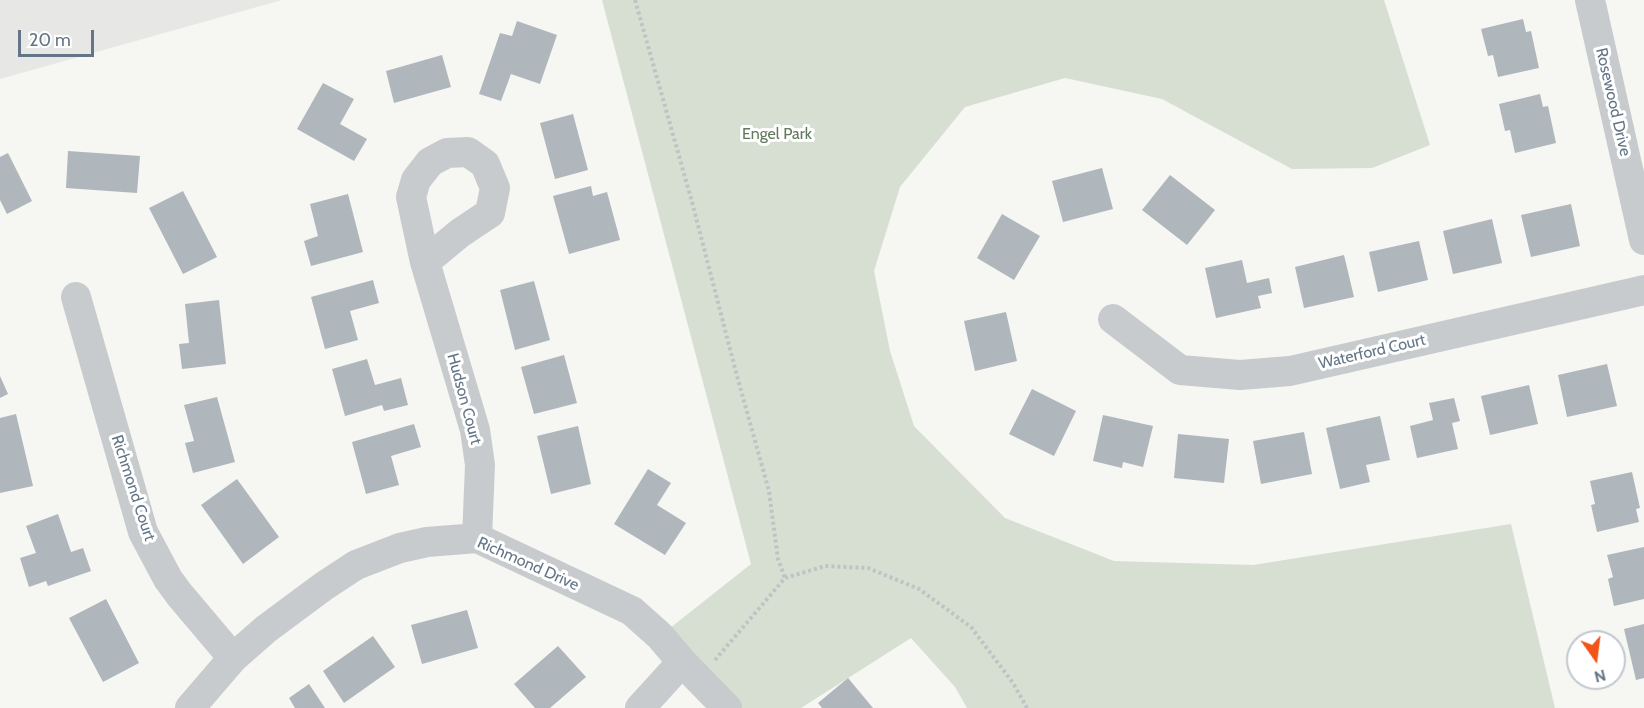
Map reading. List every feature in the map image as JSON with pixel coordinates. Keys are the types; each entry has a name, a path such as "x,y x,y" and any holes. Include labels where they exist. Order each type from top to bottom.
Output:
{"street":[{"name":"Rosewood Drive","path":"1590,0 1644,240"},
{"name":"Hudson Court","path":"425,262 475,430 480,465 477,538"},
{"name":"Waterford Court","path":"1113,319 1180,370 1239,375 1290,371 1644,290"},
{"name":"Richmond Court","path":"76,297 143,532 168,579 232,658"},
{"name":"Richmond Drive","path":"190,708 232,658 266,629 324,586 357,565 400,548 427,542 477,538 632,611 660,636 727,708"},
{"path":"640,708 691,670"}],"path":[{"path":"635,0 692,202 769,491 778,560 785,578"},
{"path":"691,670 724,648 785,578 825,566 868,568 919,589 971,627 1013,683 1027,708"}],"shaded area":[{"path":"0,0 282,0 0,79"}],"green space":[{"name":"Engel Park","path":"602,0 1384,0 1430,145 1372,168 1292,169 1162,99 1065,78 965,107 900,187 874,271 890,351 914,426 1005,518 1114,561 1253,565 1511,524 1555,708 967,708 955,687 911,638 801,708 727,708 660,636 751,564"}],"building":[{"path":"1523,19 1526,32 1531,31 1539,68 1498,77 1493,55 1488,56 1481,29"},
{"path":"517,21 557,35 540,84 511,74 501,101 479,94 500,33 512,36"},
{"path":"442,55 451,87 394,103 386,71"},
{"path":"323,83 354,99 340,124 367,139 354,161 297,129"},
{"path":"1540,94 1543,107 1548,106 1556,143 1515,153 1510,130 1505,131 1499,104"},
{"path":"573,114 588,170 555,179 540,123"},
{"path":"68,151 140,156 137,193 66,188"},
{"path":"8,153 32,201 7,214 0,200 0,157"},
{"path":"1102,168 1113,209 1063,222 1052,181"},
{"path":"1170,175 1215,210 1187,245 1142,210"},
{"path":"591,186 593,196 607,192 620,240 569,254 553,196"},
{"path":"183,191 217,257 183,274 149,208"},
{"path":"348,194 363,252 311,266 304,241 318,236 310,204"},
{"path":"1571,204 1580,246 1531,257 1521,215"},
{"path":"1002,214 1040,236 1014,280 977,258"},
{"path":"1492,219 1502,263 1453,274 1443,231"},
{"path":"1419,241 1428,280 1378,292 1369,252"},
{"path":"1344,255 1354,297 1304,308 1295,267"},
{"path":"1242,260 1247,283 1269,278 1272,293 1258,296 1261,308 1216,318 1205,268"},
{"path":"373,280 379,303 350,311 358,340 325,349 311,297"},
{"path":"534,281 550,340 515,350 500,290"},
{"path":"219,300 226,364 182,369 179,344 189,343 185,304"},
{"path":"1006,312 1017,361 975,371 964,321"},
{"path":"564,355 577,403 534,414 521,367"},
{"path":"367,359 375,385 401,378 408,405 384,411 382,405 345,416 332,369"},
{"path":"1607,364 1617,406 1567,417 1558,375"},
{"path":"0,376 8,394 0,398"},
{"path":"1529,385 1538,424 1490,435 1481,396"},
{"path":"1032,389 1076,411 1054,456 1009,434"},
{"path":"217,397 235,462 193,473 185,443 194,441 184,405"},
{"path":"1454,398 1460,421 1452,423 1458,449 1417,458 1410,426 1433,420 1429,403"},
{"path":"16,414 33,486 0,493 0,418"},
{"path":"1103,415 1153,426 1143,467 1123,462 1122,468 1093,461"},
{"path":"1380,416 1390,460 1366,465 1370,482 1340,489 1326,428"},
{"path":"414,424 421,447 391,456 399,485 366,494 352,442"},
{"path":"578,426 591,484 551,494 537,436"},
{"path":"1304,432 1312,474 1261,484 1253,441"},
{"path":"1178,434 1229,439 1224,483 1174,478"},
{"path":"648,469 671,483 657,505 686,523 665,555 614,524"},
{"path":"1632,472 1640,508 1636,509 1639,522 1597,532 1591,505 1595,504 1590,481"},
{"path":"237,479 279,537 243,564 201,505"},
{"path":"58,514 71,552 83,548 91,571 48,586 46,581 29,587 20,558 36,553 26,526"},
{"path":"1644,547 1644,599 1614,606 1608,579 1613,577 1607,555"},
{"path":"106,599 139,663 103,682 69,618"},
{"path":"467,610 478,648 422,664 411,625"},
{"path":"1644,624 1644,678 1636,680 1624,629"},
{"path":"373,636 395,667 344,703 323,671"},
{"path":"558,646 586,677 550,708 535,708 514,684"},
{"path":"848,678 873,708 822,708 818,703"},
{"path":"309,684 325,708 295,708 289,698"}]}
